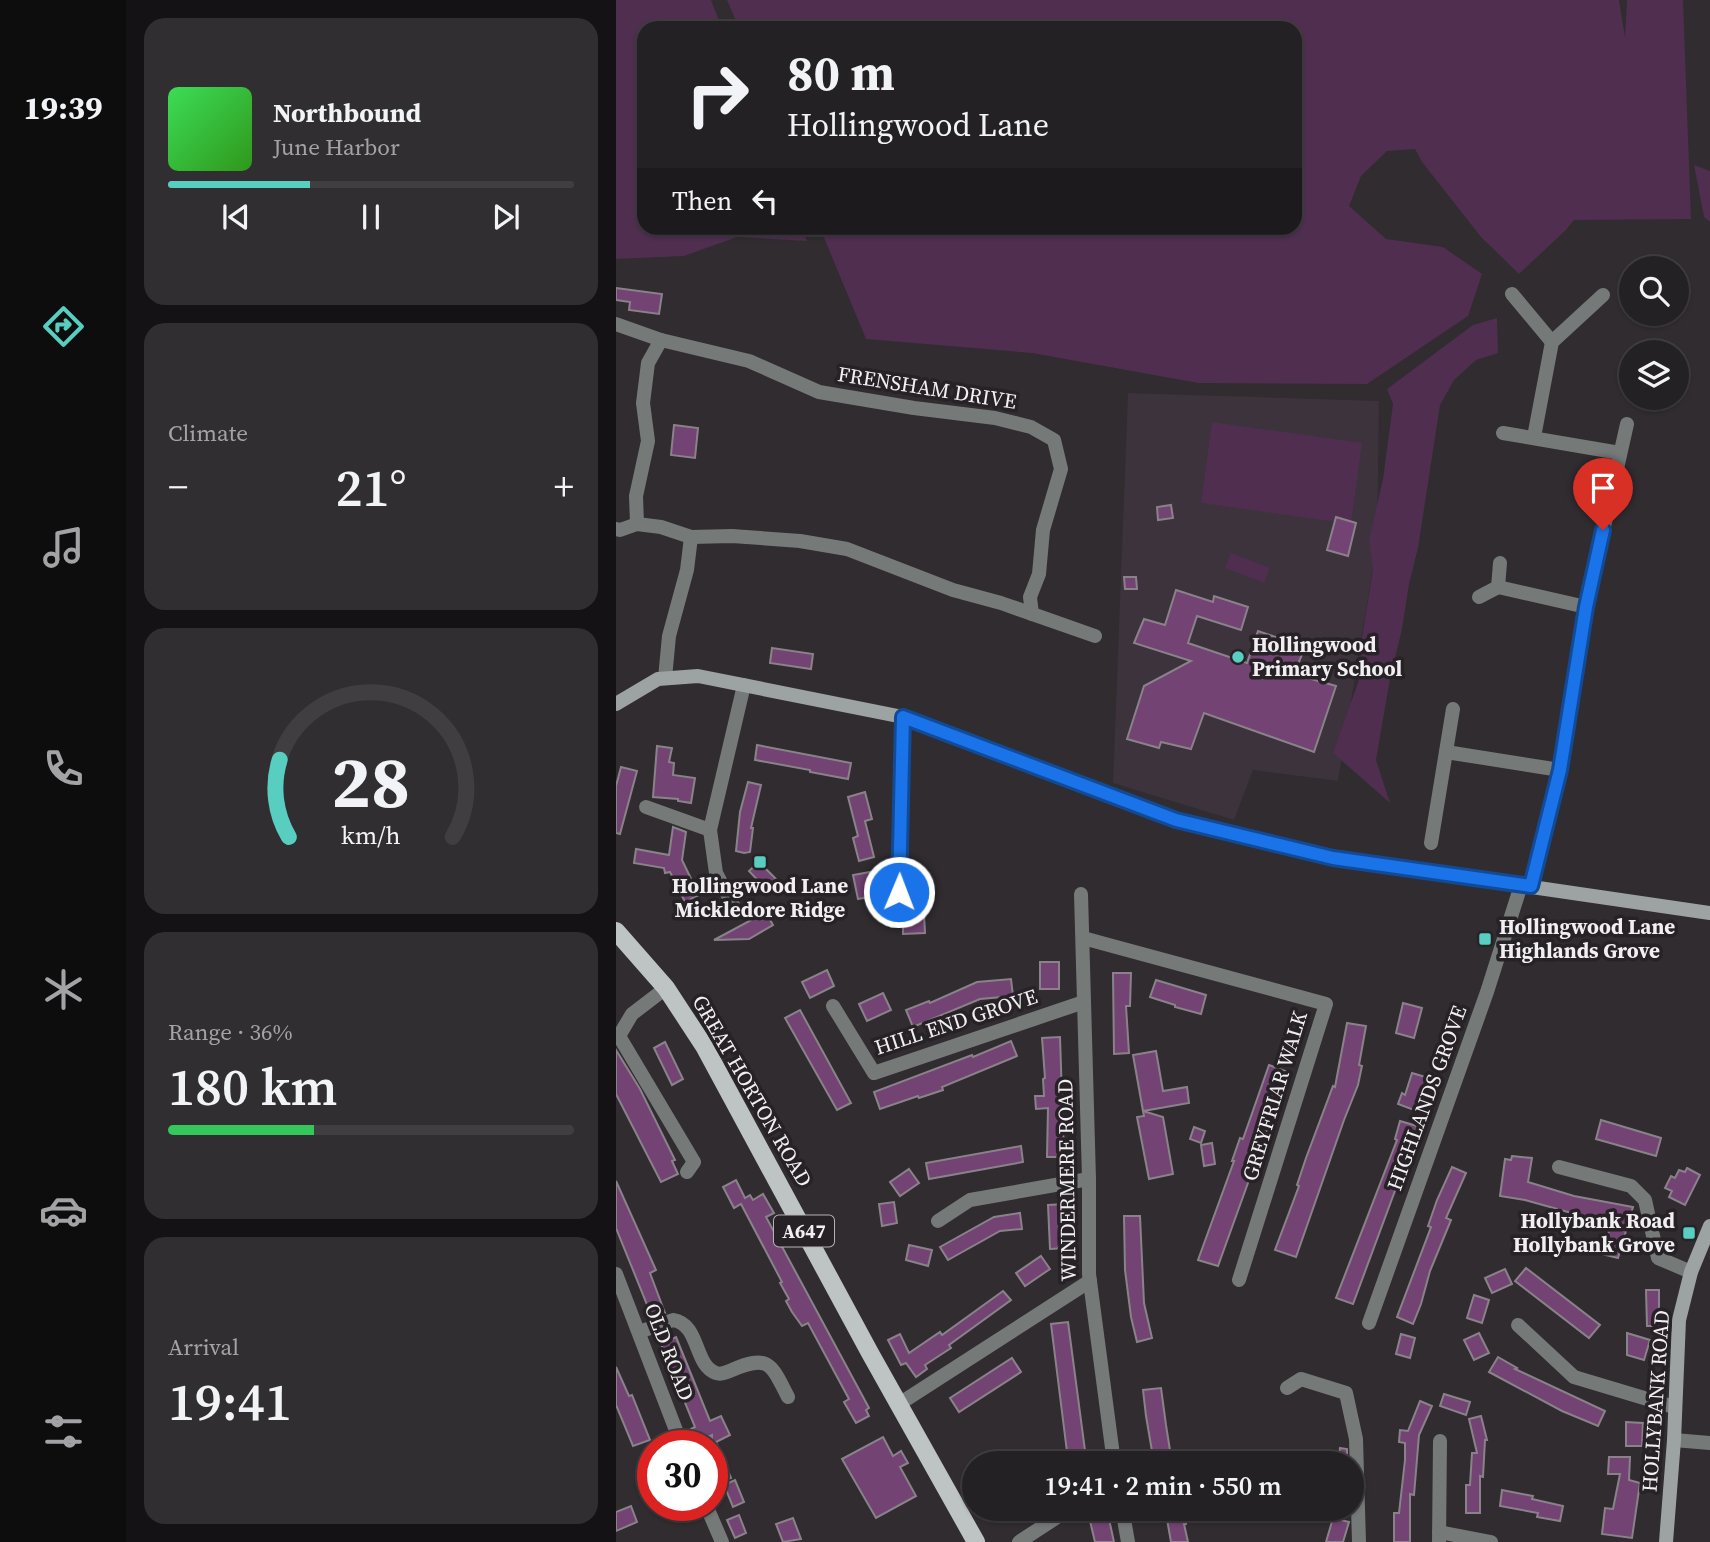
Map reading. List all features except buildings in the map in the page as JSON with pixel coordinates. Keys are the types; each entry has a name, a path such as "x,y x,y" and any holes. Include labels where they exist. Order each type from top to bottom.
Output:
{"main road":[{"name":"GREAT HORTON ROAD","path":"616,931 666,988 704,1046 976,1542"}],"street":[{"path":"1512,294 1552,342"},
{"path":"1534,437 1552,342 1603,295"},
{"path":"616,324 661,340 649,363 643,403 648,441 636,496 637,524"},
{"name":"FRENSHAM DRIVE","path":"661,340 748,360 819,392 995,418 1031,427 1054,440 1061,469 1043,530 1040,574 1030,597 1032,614"},
{"name":"HIGHLANDS GROVE","path":"1369,1323 1526,885 1560,770 1586,607 1627,424"},
{"path":"1503,433 1620,453"},
{"path":"616,529 637,524 661,527 691,537 732,536 800,541 847,549 953,590 1095,636"},
{"path":"665,678 669,636 687,570 691,537"},
{"path":"1498,587 1500,563"},
{"path":"1479,597 1498,587 1586,607"},
{"path":"616,705 658,679 698,676 903,717 1176,820 1333,858 1710,913"},
{"path":"733,905 716,873 710,830 744,685"},
{"path":"1431,843 1452,709"},
{"path":"899,892 903,717"},
{"path":"1446,752 1560,770"},
{"path":"646,807 710,830"},
{"name":"WINDERMERE ROAD","path":"1081,894 1090,1281 1112,1451"},
{"name":"GREYFRIAR WALK","path":"1083,938 1326,1004 1239,1280"},
{"path":"666,988 632,1014 619,1036 694,1161 687,1172"},
{"name":"HILL END GROVE","path":"832,1006 874,1073 1084,1002"},
{"path":"1559,1167 1631,1186 1645,1200 1658,1258 1691,1272"},
{"path":"938,1221 970,1200 1089,1179"},
{"name":"HOLLYBANK ROAD","path":"1666,1542 1679,1320 1691,1272 1710,1226"},
{"name":"OLD ROAD","path":"616,1274 676,1430"},
{"path":"899,1404 1090,1281"},
{"path":"639,1332 673,1320 683,1323 712,1371 723,1373 749,1362 760,1361 776,1375 788,1397"},
{"path":"1518,1325 1574,1377 1674,1407"},
{"path":"1287,1388 1301,1379 1346,1393 1356,1439 1359,1542"},
{"path":"1674,1440 1710,1443"},
{"path":"1440,1441 1439,1537 1491,1542"},
{"path":"713,1521 722,1542"},
{"path":"1019,1542 1051,1521"},
{"path":"1124,1521 1128,1542"}],"shaded area":[{"path":"616,0 711,0 719,21 637,21 637,235 804,235 807,241 737,237 684,256 616,259"},
{"path":"727,0 1619,0 1625,37 1627,0 1683,0 1691,219 1574,220 1519,274 1481,237 1422,162 1415,149 1387,151 1361,176 1349,206 1386,239 1443,247 1482,274 1468,316 1367,384 1198,383 1032,353 866,339 823,235 1302,235 1302,21 736,21"},
{"path":"1694,165 1710,171 1710,222 1704,217"},
{"path":"1497,318 1498,353 1476,360 1454,380 1440,405 1418,548 1376,760 1390,803 1333,753 1359,680 1362,638 1373,569 1369,540 1383,479 1393,404 1387,389 1473,325"},
{"name":"Hollingwood Primary School","path":"1128,393 1379,401 1377,543 1338,781 1253,770 1234,820 1113,783"},
{"path":"1212,422 1362,443 1351,524 1201,503"},
{"path":"1231,553 1270,568 1264,583 1225,568"}],"place":[{"name":"Hollingwood Primary School","path":"1238,657"},
{"name":"Hollingwood Lane Mickledore Ridge","path":"760,862"},
{"name":"Hollingwood Lane Highlands Grove","path":"1485,939"},
{"name":"Hollybank Road Hollybank Grove","path":"1689,1233"}],"route":[{"path":"899,892 903,717 1176,820 1333,858 1531,886 1560,770 1586,607 1603,530"}]}
